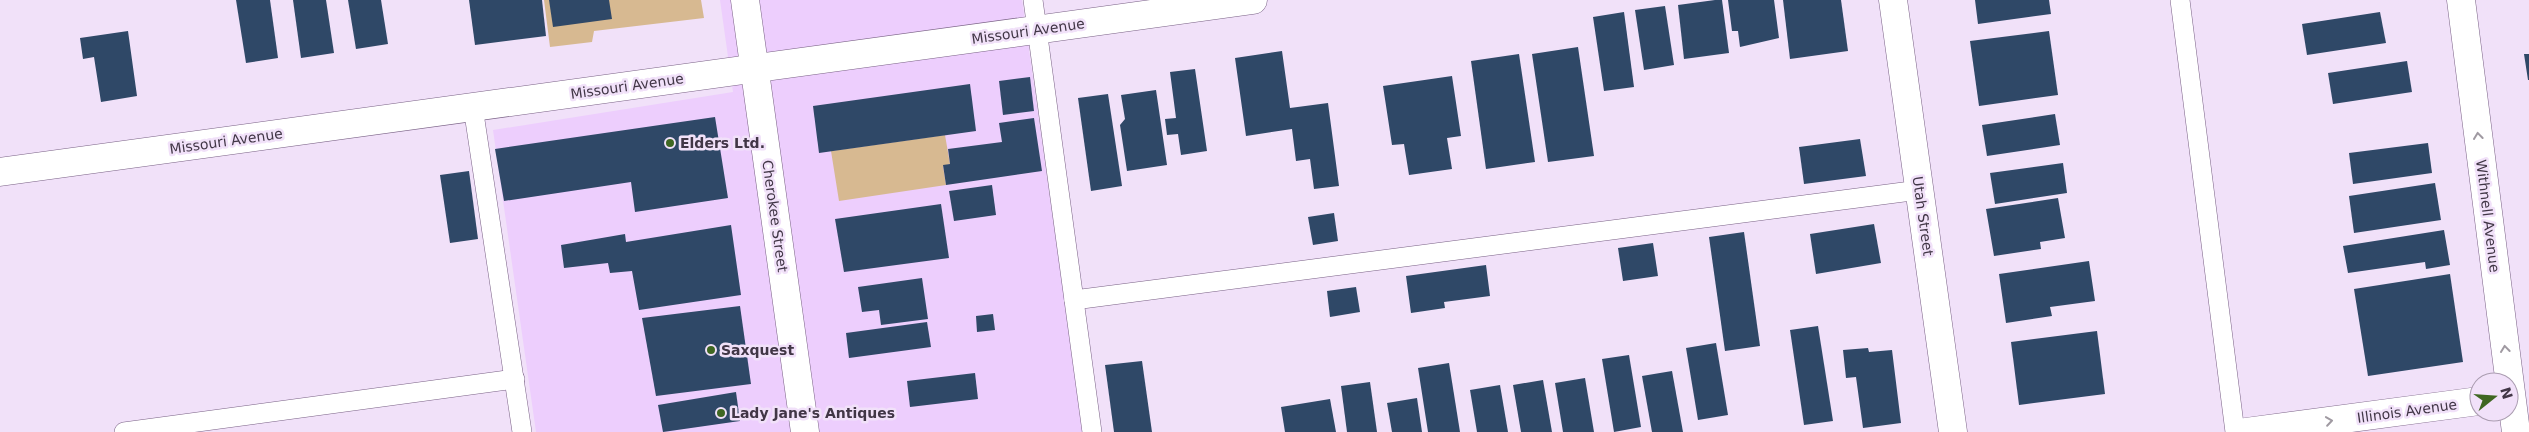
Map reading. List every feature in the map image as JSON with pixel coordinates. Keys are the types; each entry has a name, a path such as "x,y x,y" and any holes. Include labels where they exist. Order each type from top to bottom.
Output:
{"street":[{"name":"Cherokee Street","path":"745,0 805,432"},
{"name":"Missouri Avenue","path":"0,172 1254,0"},
{"name":"Utah Street","path":"1893,0 1953,432"},
{"name":"Withnell Avenue","path":"2461,0 2513,372"},
{"name":"Illinois Avenue","path":"2246,432 2469,402"}],"lane":[{"path":"1033,0 1092,432"},
{"path":"2180,0 2235,432"},
{"path":"473,107 522,432"},
{"path":"1074,300 1919,190"},
{"path":"124,432 515,379"}],"shaded area":[{"path":"544,0 701,0 704,18 594,31 592,42 550,47"},
{"path":"720,0 1022,0 1083,432 536,432 493,130 733,92"},
{"path":"945,135 950,164 943,166 946,185 839,201 831,151"}],"building":[{"path":"236,0 270,0 278,58 246,63"},
{"path":"293,0 326,0 334,53 301,58"},
{"path":"348,0 381,0 388,44 356,49"},
{"path":"469,0 542,0 546,36 475,45"},
{"path":"549,0 609,0 612,19 553,27"},
{"path":"1722,0 1729,53 1684,59 1678,5"},
{"path":"1728,0 1774,0 1779,38 1740,47 1738,31 1732,31"},
{"path":"1783,0 1841,0 1848,51 1790,59"},
{"path":"1975,0 2049,0 2051,14 1978,24"},
{"path":"1665,6 1674,65 1644,70 1635,10"},
{"path":"1624,12 1634,87 1604,91 1593,17"},
{"path":"2380,12 2386,43 2307,55 2302,24"},
{"path":"128,31 137,96 101,102 94,57 83,59 80,38"},
{"path":"2049,31 2058,95 1979,106 1970,41"},
{"path":"1578,47 1594,156 1548,162 1532,54"},
{"path":"1282,51 1290,108 1328,103 1339,186 1314,189 1310,159 1296,161 1292,129 1246,136 1235,58"},
{"path":"1519,54 1535,162 1486,169 1471,61"},
{"path":"2524,54 2529,54 2529,80 2528,80"},
{"path":"2407,61 2412,92 2333,104 2328,73"},
{"path":"1195,69 1207,151 1181,155 1178,134 1167,135 1165,119 1176,118 1170,72"},
{"path":"1452,76 1461,136 1447,138 1452,169 1409,175 1404,144 1392,145 1383,86"},
{"path":"1030,77 1034,111 1003,115 999,81"},
{"path":"970,84 976,131 819,153 813,106"},
{"path":"1156,90 1167,165 1127,171 1120,125 1125,119 1121,95"},
{"path":"1108,94 1122,186 1091,191 1078,98"},
{"path":"2055,114 2060,145 1987,156 1982,125"},
{"path":"715,117 728,198 635,212 631,182 504,201 495,149"},
{"path":"1034,118 1042,171 946,185 943,165 950,164 948,149 1002,142 999,123"},
{"path":"1860,139 1866,176 1804,184 1799,147"},
{"path":"2428,143 2432,173 2353,184 2349,153"},
{"path":"2063,163 2067,193 1995,204 1990,173"},
{"path":"469,171 478,239 450,243 440,175"},
{"path":"2435,183 2441,220 2354,233 2349,196"},
{"path":"992,185 996,215 954,221 949,191"},
{"path":"2058,198 2065,238 2040,242 2041,249 1994,256 1986,209"},
{"path":"941,204 949,258 844,272 835,219"},
{"path":"1334,213 1338,241 1313,245 1308,217"},
{"path":"1874,224 1881,263 1816,274 1810,234"},
{"path":"731,225 741,295 639,310 632,271 610,273 608,263 564,268 561,245 625,234 626,242"},
{"path":"2444,230 2450,265 2426,269 2425,262 2348,273 2343,246"},
{"path":"1744,232 1760,346 1725,351 1709,237"},
{"path":"1653,243 1658,276 1623,281 1618,248"},
{"path":"2089,261 2095,301 2050,307 2052,316 2006,323 1999,274"},
{"path":"1486,265 1490,296 1444,302 1445,308 1411,313 1406,276"},
{"path":"2450,274 2463,362 2368,376 2354,289"},
{"path":"922,278 928,319 881,325 879,310 862,312 858,287"},
{"path":"1356,287 1360,312 1330,317 1327,291"},
{"path":"740,306 751,384 656,396 642,318"},
{"path":"993,314 995,330 977,332 976,316"},
{"path":"927,322 931,347 849,358 846,333"},
{"path":"1818,326 1833,421 1804,425 1790,330"},
{"path":"2097,331 2105,394 2019,405 2011,342"},
{"path":"1716,343 1728,415 1698,420 1686,348"},
{"path":"1868,348 1869,352 1892,350 1901,423 1863,428 1856,377 1846,378 1843,350"},
{"path":"1629,355 1641,427 1614,432 1602,359"},
{"path":"1142,361 1152,432 1114,432 1105,365"},
{"path":"1449,363 1460,432 1428,432 1418,368"},
{"path":"1672,371 1683,432 1652,432 1642,376"},
{"path":"975,373 978,399 910,407 907,381"},
{"path":"1585,378 1594,432 1563,432 1555,383"},
{"path":"1543,380 1552,432 1521,432 1513,385"},
{"path":"1370,382 1377,432 1347,432 1341,386"},
{"path":"1500,385 1508,432 1477,432 1470,390"},
{"path":"736,392 740,421 663,432 658,405"},
{"path":"1417,398 1422,432 1392,432 1387,403"},
{"path":"1330,399 1336,432 1285,432 1281,407"}],"place":[{"name":"Elders Ltd.","path":"670,143"},
{"name":"Saxquest","path":"711,350"},
{"name":"Lady Jane's Antiques","path":"721,413"}]}
